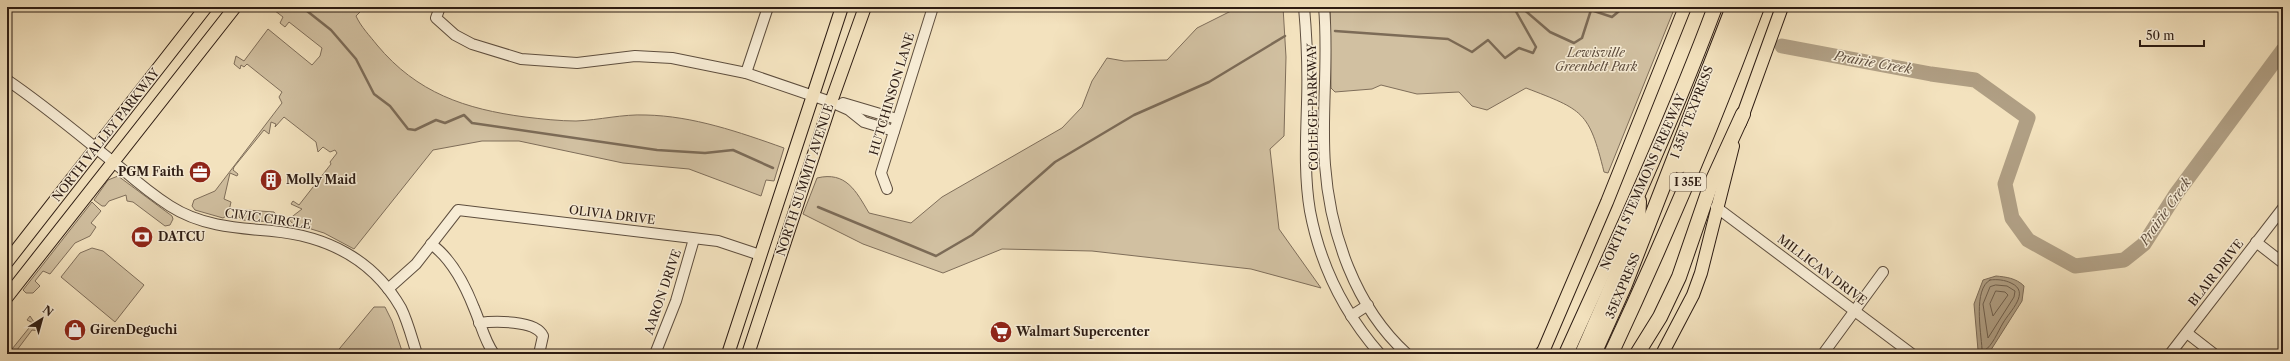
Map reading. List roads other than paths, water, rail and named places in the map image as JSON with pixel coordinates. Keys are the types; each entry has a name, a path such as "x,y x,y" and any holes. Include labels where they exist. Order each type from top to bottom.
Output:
{"highway":[{"name":"NORTH STEMMONS FREEWAY","path":"1566,354 1640,191 1691,73 1715,7"},
{"name":"I 35E TEXPRESS","path":"1651,217 1733,7"},
{"path":"1651,217 1680,165 1741,20 1750,7"},
{"name":"I 35E","path":"1611,354 1661,246 1705,144 1757,7"},
{"path":"1637,354 1660,317 1679,277 1711,184 1743,114"},
{"path":"1582,354 1638,225 1640,191"},
{"name":"35EXPRESS","path":"1594,354 1651,217"}],"main road":[{"name":"NORTH VALLEY PARKWAY","path":"7,262 206,7"},
{"name":"NORTH VALLEY PARKWAY","path":"9,291 235,7"},
{"name":"NORTH SUMMIT AVENUE","path":"728,354 842,7"},
{"name":"NORTH SUMMIT AVENUE","path":"748,354 864,7"},
{"name":"NORTH STEMMONS FREEWAY","path":"1542,354 1610,195 1685,7"},
{"path":"1662,354 1692,295 1701,273 1716,207 1743,114 1782,7"},
{"path":"760,255 783,250"}],"street":[{"path":"440,7 436,18 455,35 472,44 521,59 577,62 635,56 672,58 746,73 831,102 849,110 864,122 894,131"},
{"path":"746,73 768,7"},
{"name":"HUTCHINSON LANE","path":"887,189 881,173 934,7"},
{"name":"COLLEGE PARKWAY","path":"1304,7 1308,42 1306,133 1310,210 1325,268 1351,316 1380,354"},
{"name":"COLLEGE PARKWAY","path":"1324,7 1326,94 1325,165 1336,228 1345,258 1368,305 1380,324 1406,354"},
{"name":"CIVIC CIRCLE","path":"7,80 170,207 198,220 236,229 304,235 334,246 358,260 383,281 401,309 417,354"},
{"path":"1307,94 1326,94"},
{"path":"831,102 847,103 897,119"},
{"name":"MILLICAN DRIVE","path":"1716,207 1912,354"},
{"name":"BLAIR DRIVE","path":"2170,354 2283,208"},
{"name":"OLIVIA DRIVE","path":"431,244 458,210 728,244 760,255"},
{"name":"AARON DRIVE","path":"655,354 676,301 694,239"},
{"path":"2256,242 2283,263"},
{"path":"388,289 408,272 431,244 458,274 484,338 494,354"},
{"path":"1823,354 1883,272"},
{"path":"1351,316 1368,305"},
{"path":"479,324 500,322 534,326 543,336 539,354"},
{"path":"2187,333 2214,354"}],"water":[{"path":"1996,276 2007,277 2021,283 2024,286 2022,301 1989,353 1980,354 1978,350 1974,304 1983,280"}],"waterway":[{"path":"302,7 331,30 356,59 374,94 390,106 408,129 415,130 436,120 445,123 464,115 472,123 657,150 705,153 733,150 773,168"},
{"path":"1335,31 1448,39 1472,52 1488,40 1505,58 1519,48 1533,53 1536,47 1514,8 1522,8 1550,32 1574,43 1582,38 1591,10 1612,17 1624,7"},
{"path":"818,207 936,256 972,235 1055,162 1134,115 1209,82 1285,36"},
{"name":"Prairie Creek","path":"1782,46 1931,74 1975,80 2028,118 2005,184 2012,218 2028,240 2075,266 2124,260 2144,244 2176,194 2283,50"}],"place":[{"name":"PGM Faith","path":"200,172"},
{"name":"Molly Maid","path":"271,180"},
{"name":"DATCU","path":"142,237"},
{"name":"GirenDeguchi","path":"75,330"},
{"name":"Walmart Supercenter","path":"1001,332"}],"park label":[{"name":"Lewisville Greenbelt Park","path":"1596,60"}]}
